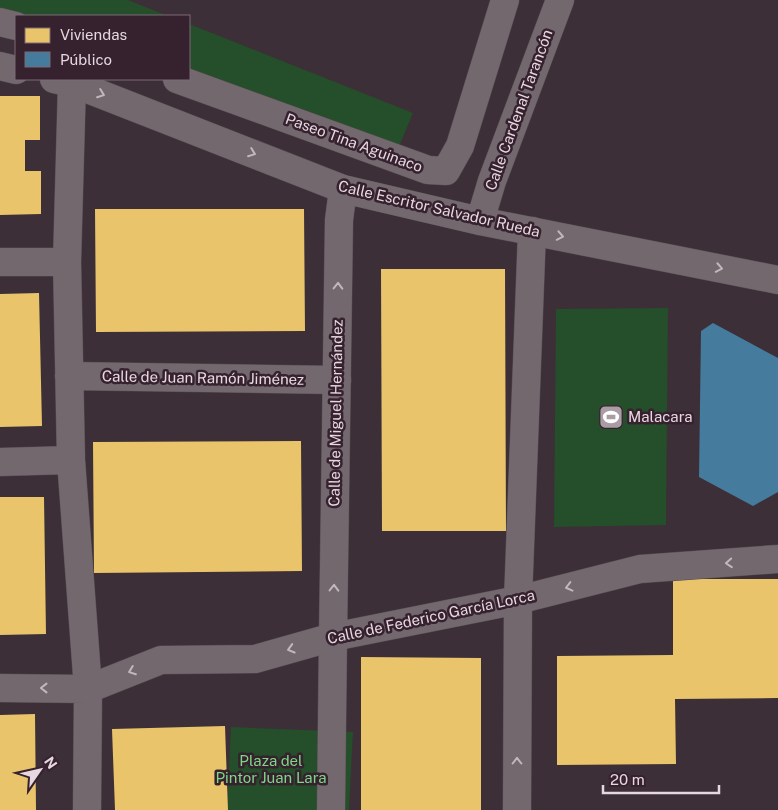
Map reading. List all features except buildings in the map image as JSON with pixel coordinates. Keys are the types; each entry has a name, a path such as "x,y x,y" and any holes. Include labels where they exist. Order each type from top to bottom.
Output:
{"street":[{"name":"Paseo Tina Aguinaco","path":"180,80 428,170 446,170 460,146 505,0"},
{"name":"Calle Cardenal Tarancón","path":"480,221 492,181 560,0"},
{"path":"0,22 15,26"},
{"path":"0,66 15,70"},
{"name":"Calle Escritor Salvador Rueda","path":"63,81 343,189 480,221 778,280"},
{"path":"63,81 71,460 88,689 87,810"},
{"name":"Calle de Miguel Hernández","path":"331,810 339,220 343,189"},
{"path":"517,810 518,600 532,231"},
{"path":"0,262 67,262"},
{"name":"Calle de Juan Ramón Jiménez","path":"69,376 337,380"},
{"path":"0,462 71,460"},
{"name":"Calle de Federico García Lorca","path":"88,689 161,660 255,659 333,637 518,600 640,569 778,559"},
{"path":"0,688 88,689"}],"green space":[{"path":"0,0 128,0 166,15 15,16 0,14"},
{"path":"190,24 413,113 398,149 190,70"},
{"name":"Malacara","path":"668,308 666,525 554,527 556,309"},
{"name":"Plaza del Pintor Juan Lara","path":"231,727 353,732 349,810 227,810"}],"place":[{"name":"Malacara","path":"611,417"}]}
